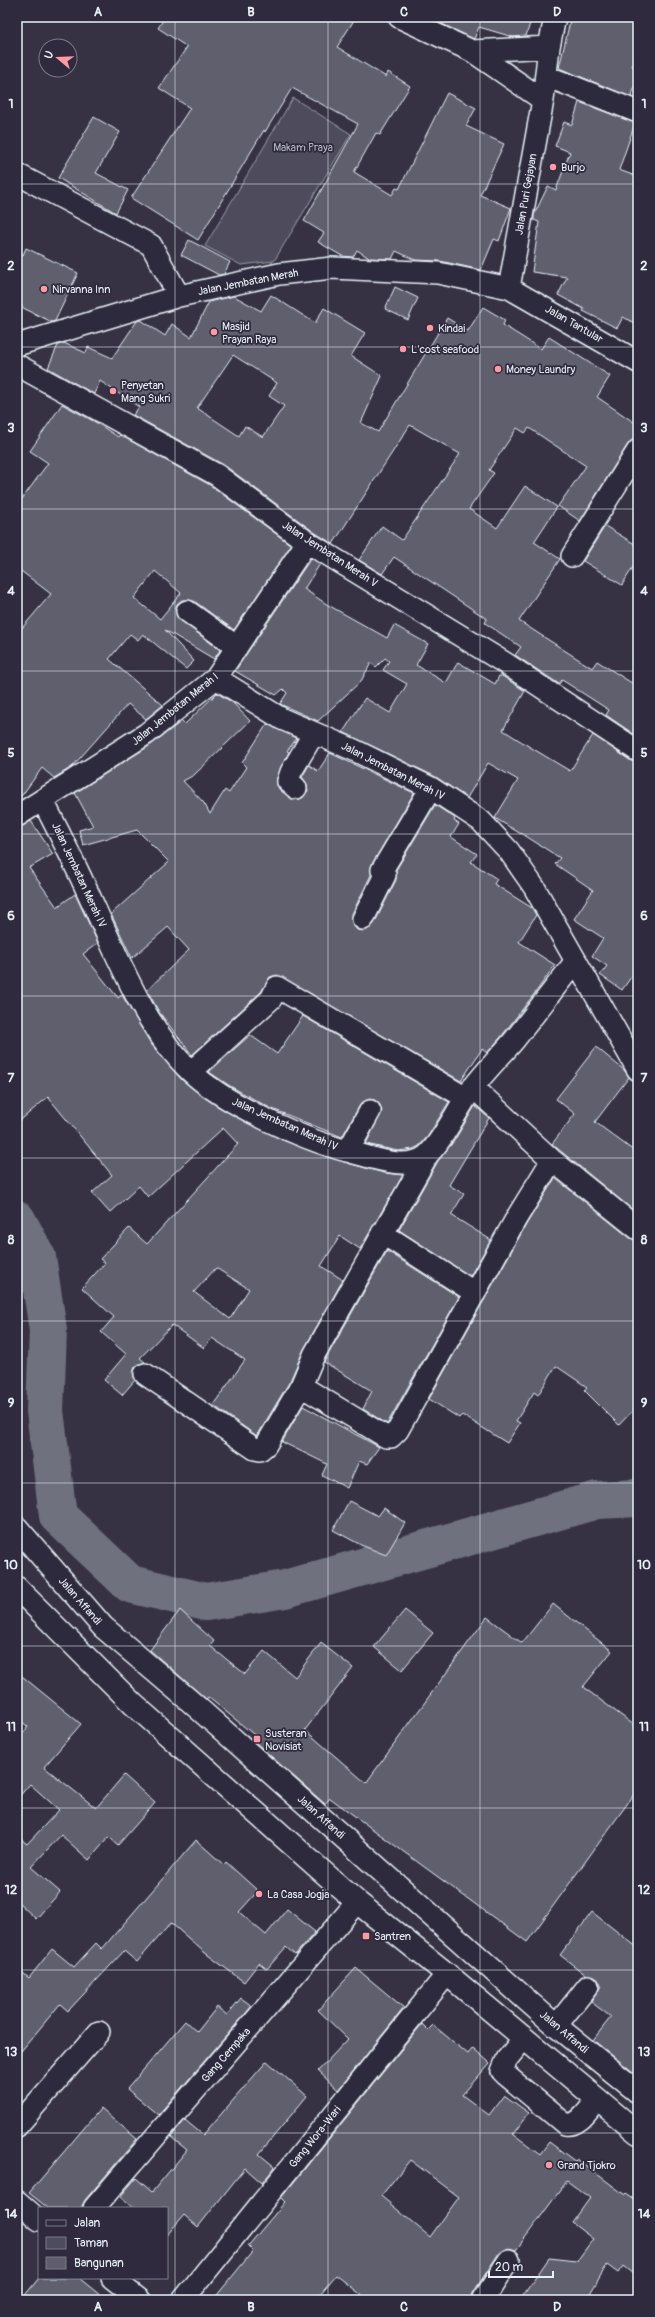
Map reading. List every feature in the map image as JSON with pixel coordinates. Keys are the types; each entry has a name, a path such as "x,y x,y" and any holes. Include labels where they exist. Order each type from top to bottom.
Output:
{"main road":[{"name":"Jalan Affandi","path":"20,1537 103,1627 190,1701 556,2026 638,2092"},
{"path":"17,1588 133,1704 357,1902 447,1974 638,2133"}],"street":[{"name":"Jalan Puri Gejayan","path":"509,288 544,100 549,47 555,17"},
{"path":"409,19 472,51 544,100"},
{"path":"472,51 549,47"},
{"path":"546,76 638,112"},
{"path":"17,174 150,245 178,296"},
{"name":"Jalan Jembatan Merah","path":"17,345 178,296 279,274 332,268 438,273 509,288"},
{"name":"Jalan Tantular","path":"509,288 638,362"},
{"name":"Jalan Jembatan Merah V","path":"17,365 217,475 307,542 505,663 638,751"},
{"path":"572,556 638,450"},
{"name":"Jalan Jembatan Merah I","path":"17,816 43,801 146,734 216,678 307,542"},
{"path":"187,611 237,647"},
{"name":"Jalan Jembatan Merah IV","path":"216,678 282,719 354,750 431,788 481,821 509,851 554,920 575,962 622,1040 638,1070"},
{"path":"296,788 288,781 314,733"},
{"path":"363,919 384,875 382,870 431,788"},
{"name":"Jalan Jembatan Merah IV","path":"43,801 98,914 119,964 161,1034 191,1072 228,1100 258,1115 336,1148 402,1163 414,1162 427,1156"},
{"path":"145,1374 248,1444 260,1450 266,1445 301,1386 314,1355 427,1156 469,1092 515,1038 575,962"},
{"path":"191,1072 271,999 277,987 469,1092 638,1229"},
{"path":"348,1151 370,1111"},
{"path":"301,1386 378,1434 391,1437 398,1430 552,1160"},
{"path":"382,1234 475,1293"},
{"name":"Gang Cempaka","path":"95,2207 357,1902"},
{"name":"Gang Wora-Wari","path":"183,2300 447,1974"},
{"path":"556,2026 588,1986"},
{"path":"17,2126 99,2032"},
{"path":"524,2038 507,2059 502,2071 517,2085 557,2118 572,2126 577,2123 597,2100"},
{"path":"17,2201 38,2219"},
{"path":"483,2300 509,2260"},
{"path":"113,2279 140,2300"}],"green space":[{"name":"Makam Praya","path":"293,98 351,134 274,261 241,265 205,246"}],"building":[{"path":"165,17 356,17 337,47 386,77 388,72 410,86 380,135 376,133 354,172 392,195 396,188 399,189 447,93 476,108 466,126 504,144 480,195 511,208 499,241 494,239 481,270 440,261 415,260 396,251 392,259 369,258 357,250 353,257 342,256 318,242 324,233 304,221 358,124 292,88 265,132 264,130 198,240 131,198 190,108 159,88 187,47 158,28"},
{"path":"427,17 532,17 526,36 513,37 479,27 474,39"},
{"path":"571,17 620,17 638,22 638,43 632,66 638,69 638,79 631,97 559,68"},
{"path":"579,102 635,123 619,170 638,177 638,325 623,317 617,328 583,311 584,309 558,295 567,277 532,272 539,222 534,220 534,215 548,186 556,190 570,152 555,146 564,122 572,125"},
{"path":"94,117 120,132 96,173 128,190 116,213 58,178"},
{"path":"189,240 230,262 224,274 219,275 181,255"},
{"name":"Nirvanna Inn","path":"26,248 78,273 55,321 52,322 17,305 17,251 23,255"},
{"path":"395,287 418,298 408,320 385,309"},
{"path":"271,295 315,323 324,308 365,333 351,356 382,376 361,423 378,432 447,318 468,331 483,307 505,320 503,325 541,349 549,337 610,376 597,397 638,425 638,438 628,444 580,521 558,506 586,466 529,428 525,433 517,428 489,470 494,473 469,509 497,528 525,486 557,507 534,542 560,559 519,621 592,668 597,661 638,687 638,737 606,715 609,710 562,680 559,684 515,655 521,647 485,623 487,619 394,557 382,574 359,560 382,526 402,540 460,454 410,425 333,544 314,532 224,465 133,415 139,407 100,381 94,394 48,368 58,345 64,343 86,353 88,347 112,358 137,321 141,320 165,336 172,324 191,337 209,302 234,296 261,311","holes":["233,355 277,383 269,396 284,406 263,437 245,426 239,436 197,408"]},
{"path":"62,404 97,423 118,437 120,435 210,485 291,545 234,630 194,601 182,600 177,604 175,610 180,620 220,650 214,659 165,630 194,661 186,669 143,634 138,640 130,634 109,659 163,705 146,719 128,704 72,767 54,778 42,768 17,802 17,634 51,594 17,568 17,506 48,463 30,451","holes":["155,571 181,593 160,619 134,598"]},
{"path":"605,526 638,546 638,559 622,585 583,561"},
{"path":"311,558 320,564 304,589 328,605 387,638 394,625 428,644 416,665 446,683 458,662 495,684 499,676 502,676 525,691 503,730 530,747 570,771 593,735 631,761 638,763 638,967 622,990 600,975 607,966 592,956 603,938 574,919 593,890 555,864 560,858 495,818 518,780 488,763 467,798 436,777 343,732 365,698 390,713 407,684 383,670 389,661 385,658 376,667 371,663 361,681 318,721 280,704 287,693 283,689 276,695 235,671"},
{"path":"217,693 233,703 250,721 194,775 183,781 204,803 210,814 225,790 229,793 246,767 242,763 267,724 297,738 287,751 289,752 277,778 277,785 280,790 293,800 300,799 308,791 307,784 302,777 309,765 318,771 330,753 414,793 372,864 371,875 352,914 353,925 357,930 364,931 374,924 396,880 396,870 435,805 455,818 454,821 459,824 451,837 477,854 471,862 497,879 494,884 532,908 536,915 519,942 555,965 501,1037 487,1053 482,1049 461,1081 277,975 270,977 261,992 192,1055 159,1012 147,990 189,950 168,927 132,958 111,914 169,862 137,830 83,845 79,830 93,826 75,793 152,744 182,721 185,724"},
{"path":"31,821 53,854 29,868 57,907 75,894 98,943 83,954 118,998 122,995 151,1044 182,1080 217,1106 282,1140 344,1162 384,1173 403,1175 360,1249 340,1236 321,1266 343,1280 304,1349 290,1381 257,1436 213,1405 245,1360 212,1338 204,1348 172,1325 140,1358 145,1362 135,1367 133,1373 135,1380 122,1395 104,1380 126,1354 101,1332 114,1317 82,1288 105,1263 100,1259 129,1228 147,1244 238,1144 223,1128 148,1197 139,1186 110,1213 92,1193 112,1175 48,1097 17,1123 17,828","holes":["216,1268 249,1289 230,1319 194,1292"]},
{"path":"303,1016 449,1102 428,1136 419,1146 413,1149 398,1151 366,1144 382,1111 380,1105 375,1100 369,1099 360,1105 342,1137 270,1108 230,1086 209,1072 250,1035 277,1054"},
{"path":"596,1047 624,1070 629,1077 595,1122 638,1154 638,1214 552,1144 575,1114 556,1099"},
{"path":"475,1106 489,1118 449,1185 464,1194 451,1215 491,1240 470,1276 399,1230 438,1161 454,1141"},
{"path":"555,1178 630,1238 638,1241 638,1405 619,1425 584,1390 587,1387 556,1366 538,1395 534,1392 516,1421 520,1423 507,1443 462,1415 459,1418 429,1399 527,1223"},
{"path":"387,1251 459,1297 387,1424 363,1409 372,1391 324,1362"},
{"path":"303,1406 379,1447 367,1464 359,1461 347,1488 322,1475 327,1464 282,1442"},
{"path":"349,1501 378,1516 384,1508 405,1523 386,1555 361,1545 333,1530"},
{"path":"553,1604 612,1651 583,1687 638,1728 638,1789 527,1942 330,1798 325,1804 255,1742 258,1738 208,1697 206,1699 150,1650 180,1610 214,1641 210,1646 245,1674 264,1651 295,1677 321,1643 353,1668 305,1730 366,1783 487,1617 522,1643"},
{"path":"405,1610 433,1633 402,1670 374,1647"},
{"path":"17,1672 81,1724 44,1767 96,1808 124,1775 155,1803 118,1845 109,1837 89,1860 61,1835 31,1867 60,1892 36,1919 17,1901 17,1836 27,1844 59,1810 30,1784 17,1799 17,1740 28,1727 17,1717"},
{"path":"196,1840 224,1865 226,1862 258,1891 239,1912 266,1935 287,1909 315,1932 295,1955 286,1947 267,1969 259,1963 244,1982 204,1952 171,1923 137,1962 124,1951 68,2011 60,2004 17,2056 17,1968 29,1978 52,1949 74,1967 96,1943 102,1949"},
{"path":"592,1912 638,1948 638,2076 593,2040 611,2017 591,2002 601,1986 599,1981 595,1976 586,1975 560,1955"},
{"path":"356,1968 404,2008 338,2090 318,2071 348,2039 318,2010"},
{"path":"241,1998 252,2006 158,2115 127,2089 185,2021 197,2032 217,2007 227,2015"},
{"path":"422,2024 428,2030 433,2025 468,2054 473,2048 490,2063 462,2095 489,2115 504,2095 529,2113 513,2134 540,2154 549,2142 576,2162 577,2159 625,2195 626,2194 638,2202 638,2278 623,2266 618,2273 607,2265 586,2300 520,2300 549,2258 577,2261 593,2239 572,2223 590,2198 567,2181 516,2250 509,2248 499,2253 473,2293 471,2300 368,2300 336,2275 315,2300 213,2300 253,2251 248,2246 285,2202 281,2198","holes":["410,2160 459,2197 430,2237 381,2196"]},
{"path":"267,2061 307,2096 259,2154 275,2167 262,2183 245,2168 198,2227 184,2215 168,2234 168,2207 132,2207 120,2197 136,2178 152,2192 187,2150 171,2137 185,2120 203,2135"},
{"path":"101,2108 137,2139 85,2200 82,2207 47,2207 29,2193"},
{"path":"38,2279 80,2279 106,2300 21,2300"}],"waterway":[{"path":"17,1220 37,1257 48,1330 45,1411 58,1516 130,1584 206,1602 285,1589 597,1500 638,1498"}],"place":[{"name":"Burjo","path":"553,167"},
{"name":"Nirvanna Inn","path":"44,289"},
{"name":"Kindai","path":"430,328"},
{"name":"Masjid Prayan Raya","path":"214,332"},
{"name":"L'cost seafood","path":"403,349"},
{"name":"Money Laundry","path":"498,369"},
{"name":"Penyetan Mang Sukri","path":"113,391"},
{"name":"Susteran Novisiat","path":"257,1739"},
{"name":"La Casa Jogja","path":"259,1894"},
{"name":"Santren","path":"366,1936"},
{"name":"Grand Tjokro","path":"549,2165"}]}
